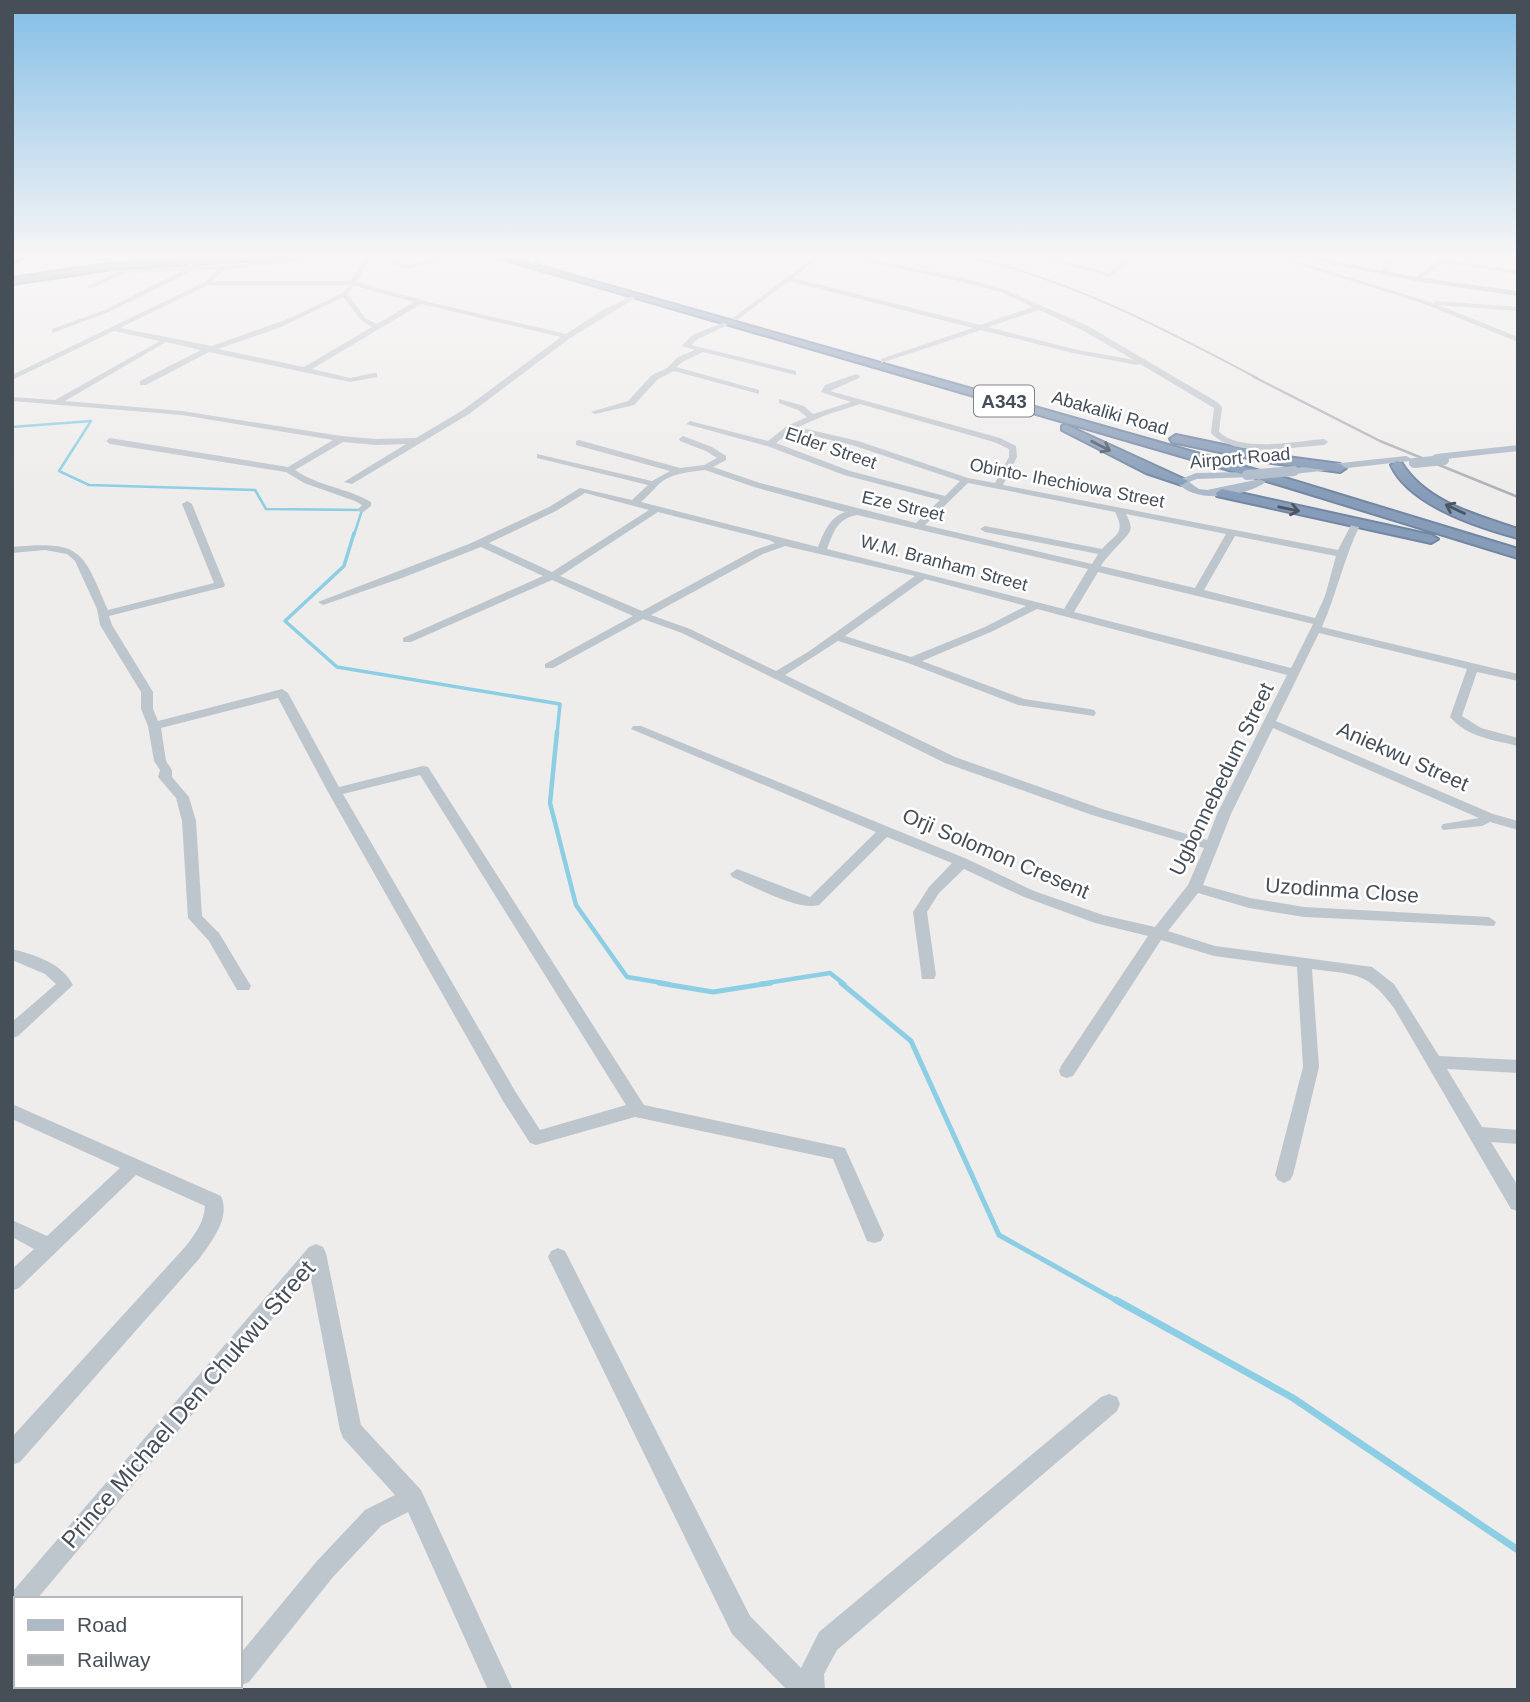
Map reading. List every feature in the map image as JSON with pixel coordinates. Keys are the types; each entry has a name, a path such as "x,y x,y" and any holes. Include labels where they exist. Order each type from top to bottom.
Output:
{"highway":[{"name":"Abakaliki Road","path":"778,333 1284,482 1518,556"},
{"name":"Abakaliki Road","path":"782,333 1373,500 1518,546"},
{"path":"1018,405 1150,470 1182,481"},
{"path":"1099,423 1241,453 1340,468"},
{"path":"1406,462 1398,474 1412,488 1462,512 1518,534"},
{"path":"1222,494 1518,556"}],"main road":[{"name":"Airport Road","path":"1406,462 1247,475 1196,475 1182,481 1193,490 1222,494 1239,486 1260,482 1518,450"}],"street":[{"path":"12,378 105,333"},
{"path":"131,333 349,380 374,375"},
{"path":"143,383 240,333"},
{"path":"208,349 258,333"},
{"path":"305,370 369,333"},
{"path":"556,333 567,336"},
{"path":"349,482 466,412 567,336 574,333"},
{"path":"703,333 686,346 793,373"},
{"path":"884,361 959,333"},
{"path":"1008,333 1102,357 1143,364"},
{"path":"1094,333 1218,407 1216,433 1227,443 1260,446 1324,442"},
{"path":"1502,333 1518,340"},
{"path":"56,403 163,342"},
{"path":"672,369 673,363 702,350"},
{"path":"1041,351 1093,361 1102,357"},
{"path":"595,412 631,403 655,377 672,369 756,392"},
{"path":"856,376 828,387 825,392 1006,444 1014,453 998,486"},
{"path":"12,399 182,413 341,439 418,441"},
{"path":"782,401 801,408 811,416"},
{"path":"771,444 783,430 811,416 862,402"},
{"name":"Elder Street","path":"690,424 771,444 847,473 946,499"},
{"name":"Obinto- Ihechiowa Street","path":"790,428 855,443 966,480 1341,554"},
{"path":"540,456 653,484 681,471 706,467 721,460 722,456 683,439 705,429"},
{"path":"289,470 341,439"},
{"path":"110,441 289,470 298,478 357,496 368,503 362,510"},
{"path":"579,443 681,471"},
{"name":"Eze Street","path":"706,467 857,512 1031,554 1095,566 1518,677"},
{"path":"919,526 966,480"},
{"path":"633,504 651,489 653,484"},
{"name":"W.M. Branham Street","path":"483,544 555,508 583,490 1295,673"},
{"path":"104,614 220,585 187,504"},
{"path":"407,640 554,575 655,510"},
{"path":"821,550 835,519 844,513 857,512"},
{"path":"1067,614 1104,552 1125,531 1126,524 1119,512"},
{"name":"Ugbonnebedum Street","path":"1067,1071 1158,933 1195,887 1210,845 1318,625 1330,596 1341,554 1356,523"},
{"path":"985,529 1104,552"},
{"path":"1198,592 1232,532"},
{"path":"549,666 759,552 783,543"},
{"path":"323,602 385,582 483,544 614,605 685,631 950,760 1097,812 1210,845"},
{"path":"12,550 46,547 70,552 79,559 104,614 106,625 147,692 147,709 154,726 165,777 182,797 189,821 195,918 214,937 243,986"},
{"path":"777,675 922,576"},
{"path":"912,661 989,629 1036,605"},
{"path":"835,637 912,661 1022,702 1090,713"},
{"path":"1473,667 1456,717 1476,731 1518,742"},
{"path":"154,726 282,693 335,792 536,1138 639,1111 839,1153 874,1235"},
{"name":"Aniekwu Street","path":"1271,723 1374,765 1488,817 1518,826"},
{"name":"Orji Solomon Cresent","path":"637,729 962,862 1028,894 1100,919 1158,933 1214,951 1355,968 1377,976 1400,1004 1518,1203"},
{"path":"335,792 423,770 639,1111"},
{"path":"1448,827 1482,822 1488,817"},
{"path":"737,874 806,902 814,902 886,830"},
{"path":"928,975 920,912 934,890 962,862"},
{"name":"Uzodinma Close","path":"1195,887 1249,903 1304,912 1489,922"},
{"path":"12,954 56,974 64,979 65,985 12,1032"},
{"path":"1284,1175 1311,1067 1304,963"},
{"path":"1436,1062 1518,1067"},
{"path":"12,1111 214,1202 215,1211 210,1228 192,1253 12,1454"},
{"path":"1478,1135 1518,1137"},
{"path":"12,1282 134,1166"},
{"path":"12,1228 47,1246"},
{"name":"Prince Michael Den Chukwu Street","path":"23,1597 316,1253 351,1430 413,1498 501,1690"},
{"path":"558,1257 741,1625 805,1690"},
{"path":"812,1690 812,1672 828,1641 1109,1404"},
{"path":"242,1671 325,1569 373,1518 413,1498"}],"waterway":[{"path":"12,427 91,421 59,471 89,485 255,490 266,509 362,510 354,535"},
{"path":"354,533 344,566 285,621 337,667 560,704 557,734"},
{"path":"557,732 550,803 576,905 627,977 669,984"},
{"path":"760,984 830,973 844,984"},
{"path":"659,983 713,992 771,983"},
{"path":"841,983 911,1041 999,1235 1119,1302"},
{"path":"1116,1300 1293,1398 1518,1550"}],"railway":[{"path":"1171,333 1257,378"},
{"path":"1254,377 1380,441 1518,497"}]}
